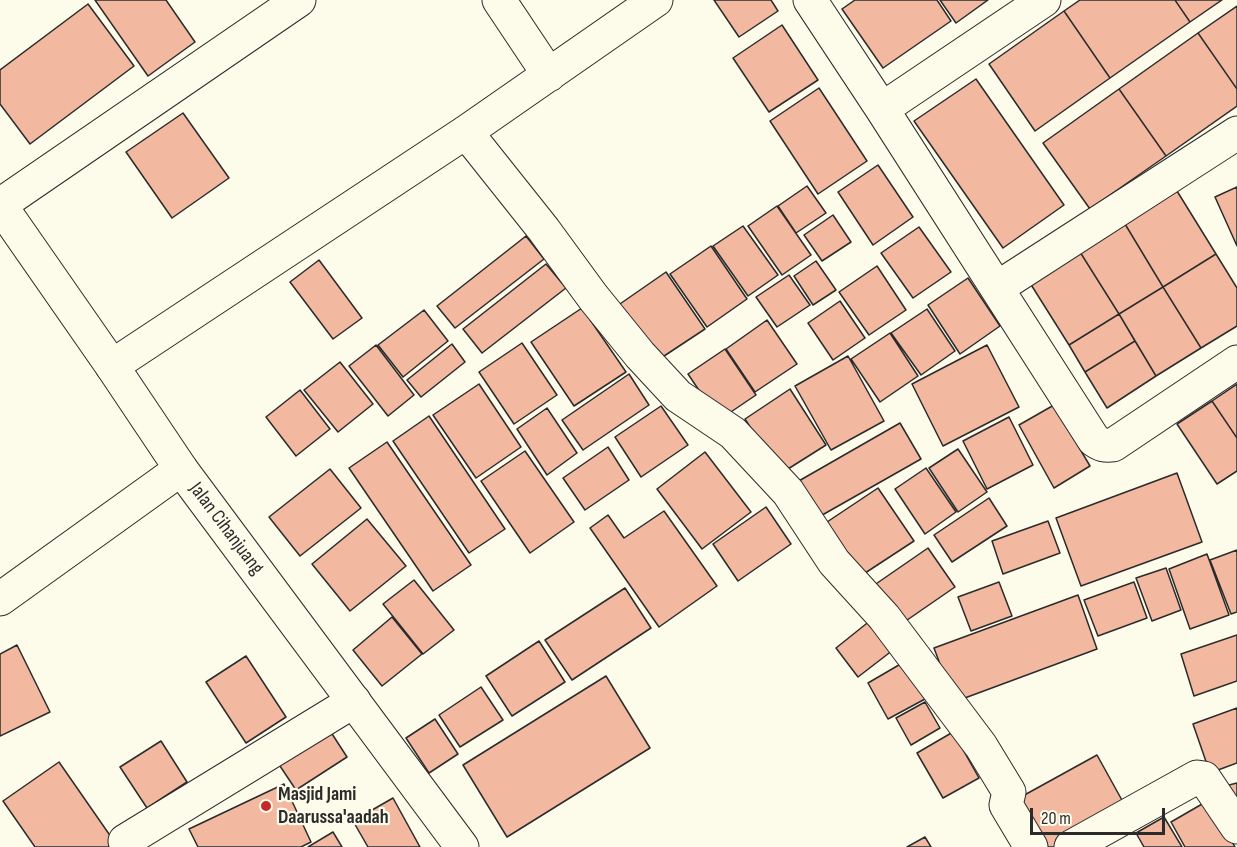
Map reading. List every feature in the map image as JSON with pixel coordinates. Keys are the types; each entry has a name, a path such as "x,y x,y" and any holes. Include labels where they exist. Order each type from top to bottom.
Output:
{"street":[{"path":"0,205 299,0"},
{"path":"500,0 549,75"},
{"path":"112,366 466,132 656,0"},
{"path":"810,0 1094,440 1100,445 1113,445 1237,362"},
{"path":"882,109 1044,0"},
{"path":"466,132 640,355 678,396 733,433 788,492 834,562 884,617 981,746 1009,792 1006,805 1031,847"},
{"path":"997,288 1237,133"},
{"name":"Jalan Cihanjuang","path":"0,205 181,469 462,847"},
{"path":"0,599 181,469"},
{"path":"125,841 354,700"},
{"path":"1071,847 1197,777 1204,778 1237,828"}],"building":[{"path":"95,0 166,0 195,42 148,76"},
{"path":"714,0 771,0 778,11 739,37"},
{"path":"855,0 937,0 951,21 883,68 842,9"},
{"path":"940,0 988,0 956,23"},
{"path":"1080,0 1175,0 1190,22 1110,78 1064,11"},
{"path":"1175,0 1222,0 1190,22"},
{"path":"88,4 134,66 30,144 0,104 0,70"},
{"path":"1237,6 1237,89 1198,33"},
{"path":"1064,11 1110,78 1035,131 989,64"},
{"path":"782,25 818,80 769,112 733,58"},
{"path":"1198,33 1237,89 1237,106 1166,156 1119,89"},
{"path":"976,79 1064,205 1003,248 914,121"},
{"path":"819,88 867,161 818,194 770,121"},
{"path":"1119,89 1166,156 1090,209 1043,143"},
{"path":"183,113 229,178 172,218 126,152"},
{"path":"878,165 913,217 873,245 838,192"},
{"path":"807,186 826,213 796,233 778,206"},
{"path":"1237,187 1237,246 1215,197"},
{"path":"1177,191 1216,254 1163,287 1125,224"},
{"path":"777,206 811,255 782,275 748,226"},
{"path":"833,215 851,242 822,261 804,235"},
{"path":"1125,224 1163,287 1119,314 1080,252"},
{"path":"743,226 778,275 748,296 713,246"},
{"path":"919,227 951,272 913,298 881,253"},
{"path":"526,236 544,259 455,328 437,306"},
{"path":"711,246 747,299 707,327 670,274"},
{"path":"1080,252 1119,314 1069,345 1030,283"},
{"path":"1216,254 1237,288 1237,326 1201,348 1163,287"},
{"path":"319,260 362,318 333,339 290,282"},
{"path":"816,261 836,290 813,305 794,276"},
{"path":"546,264 566,288 482,353 463,329"},
{"path":"877,266 906,310 869,335 839,292"},
{"path":"666,272 705,329 655,362 617,306"},
{"path":"789,275 810,305 777,327 756,297"},
{"path":"968,278 1000,326 960,354 928,305"},
{"path":"1163,287 1201,348 1156,376 1119,314"},
{"path":"840,301 865,338 833,360 808,323"},
{"path":"582,308 626,372 574,406 531,342"},
{"path":"927,309 955,351 921,375 891,333"},
{"path":"424,310 448,341 403,377 378,345"},
{"path":"1119,314 1135,341 1085,372 1069,345"},
{"path":"767,320 797,364 755,392 726,349"},
{"path":"890,333 918,376 880,402 851,359"},
{"path":"1135,341 1156,376 1107,408 1085,372"},
{"path":"522,343 557,395 514,424 479,372"},
{"path":"452,344 465,362 421,397 407,380"},
{"path":"376,345 414,395 388,416 349,366"},
{"path":"987,345 1019,407 943,446 912,384"},
{"path":"725,349 756,395 719,420 688,374"},
{"path":"848,356 884,421 831,450 795,386"},
{"path":"340,362 373,404 338,432 304,390"},
{"path":"629,374 649,405 583,450 562,420"},
{"path":"479,384 521,447 476,478 433,415"},
{"path":"1237,384 1237,438 1212,401"},
{"path":"790,389 826,445 780,474 745,419"},
{"path":"300,390 330,429 296,456 266,417"},
{"path":"1212,401 1237,438 1237,471 1217,484 1177,424"},
{"path":"1054,405 1090,466 1054,488 1019,425"},
{"path":"661,406 688,445 641,477 615,437"},
{"path":"547,408 577,453 547,475 517,429"},
{"path":"429,416 505,529 469,553 393,441"},
{"path":"1009,417 1033,465 987,489 963,441"},
{"path":"900,423 921,459 817,518 797,482"},
{"path":"387,442 471,565 433,591 349,468"},
{"path":"608,447 629,480 585,510 563,478"},
{"path":"958,449 987,492 958,512 929,468"},
{"path":"525,451 574,522 530,553 481,481"},
{"path":"705,452 751,512 702,549 657,489"},
{"path":"926,468 956,512 925,534 895,489"},
{"path":"330,469 361,508 300,556 269,517"},
{"path":"1177,473 1202,542 1081,586 1056,518"},
{"path":"878,488 914,541 859,577 824,524"},
{"path":"989,498 1007,526 952,562 934,535"},
{"path":"766,507 791,544 738,581 713,544"},
{"path":"664,511 717,586 659,627 590,528 608,515 624,538"},
{"path":"367,519 406,566 350,611 312,564"},
{"path":"1048,521 1060,553 1003,574 992,541"},
{"path":"928,548 955,587 897,627 870,588"},
{"path":"1237,550 1237,612 1231,614 1210,560"},
{"path":"1207,554 1229,615 1190,629 1169,569"},
{"path":"1166,568 1181,610 1152,621 1136,578"},
{"path":"414,580 454,630 423,654 383,604"},
{"path":"999,582 1012,616 971,631 958,597"},
{"path":"1134,582 1147,618 1098,636 1084,600"},
{"path":"625,588 651,628 572,680 545,640"},
{"path":"1078,595 1097,649 954,702 934,648"},
{"path":"392,617 422,654 382,686 353,650"},
{"path":"871,620 893,650 858,677 836,648"},
{"path":"1237,635 1237,681 1194,696 1181,654"},
{"path":"539,641 565,682 512,716 486,676"},
{"path":"17,645 50,712 0,736 0,654"},
{"path":"246,656 286,717 246,743 206,682"},
{"path":"904,662 925,699 888,719 868,683"},
{"path":"606,676 650,748 507,837 463,765"},
{"path":"481,687 503,720 460,747 439,715"},
{"path":"925,702 940,728 911,745 896,718"},
{"path":"1237,708 1237,763 1210,773 1193,724"},
{"path":"435,719 458,754 429,773 406,738"},
{"path":"325,723 347,757 296,790 274,757"},
{"path":"953,732 979,778 943,798 917,753"},
{"path":"161,741 187,782 147,808 120,767"},
{"path":"1097,755 1128,811 1065,847 1046,847 1019,798"},
{"path":"59,762 118,847 35,847 3,801"},
{"path":"1237,783 1237,820 1221,787"},
{"name":"Masjid Jami Daarussa'aadah","path":"284,784 311,842 301,847 198,847 189,829"},
{"path":"393,798 420,847 368,847 353,821"},
{"path":"1209,800 1235,847 1185,847 1171,822"},
{"path":"1164,817 1182,847 1144,847 1136,833"},
{"path":"333,832 342,847 308,847"},
{"path":"925,837 931,847 907,847"}],"place":[{"name":"Masjid Jami Daarussa'aadah","path":"266,806"}]}
